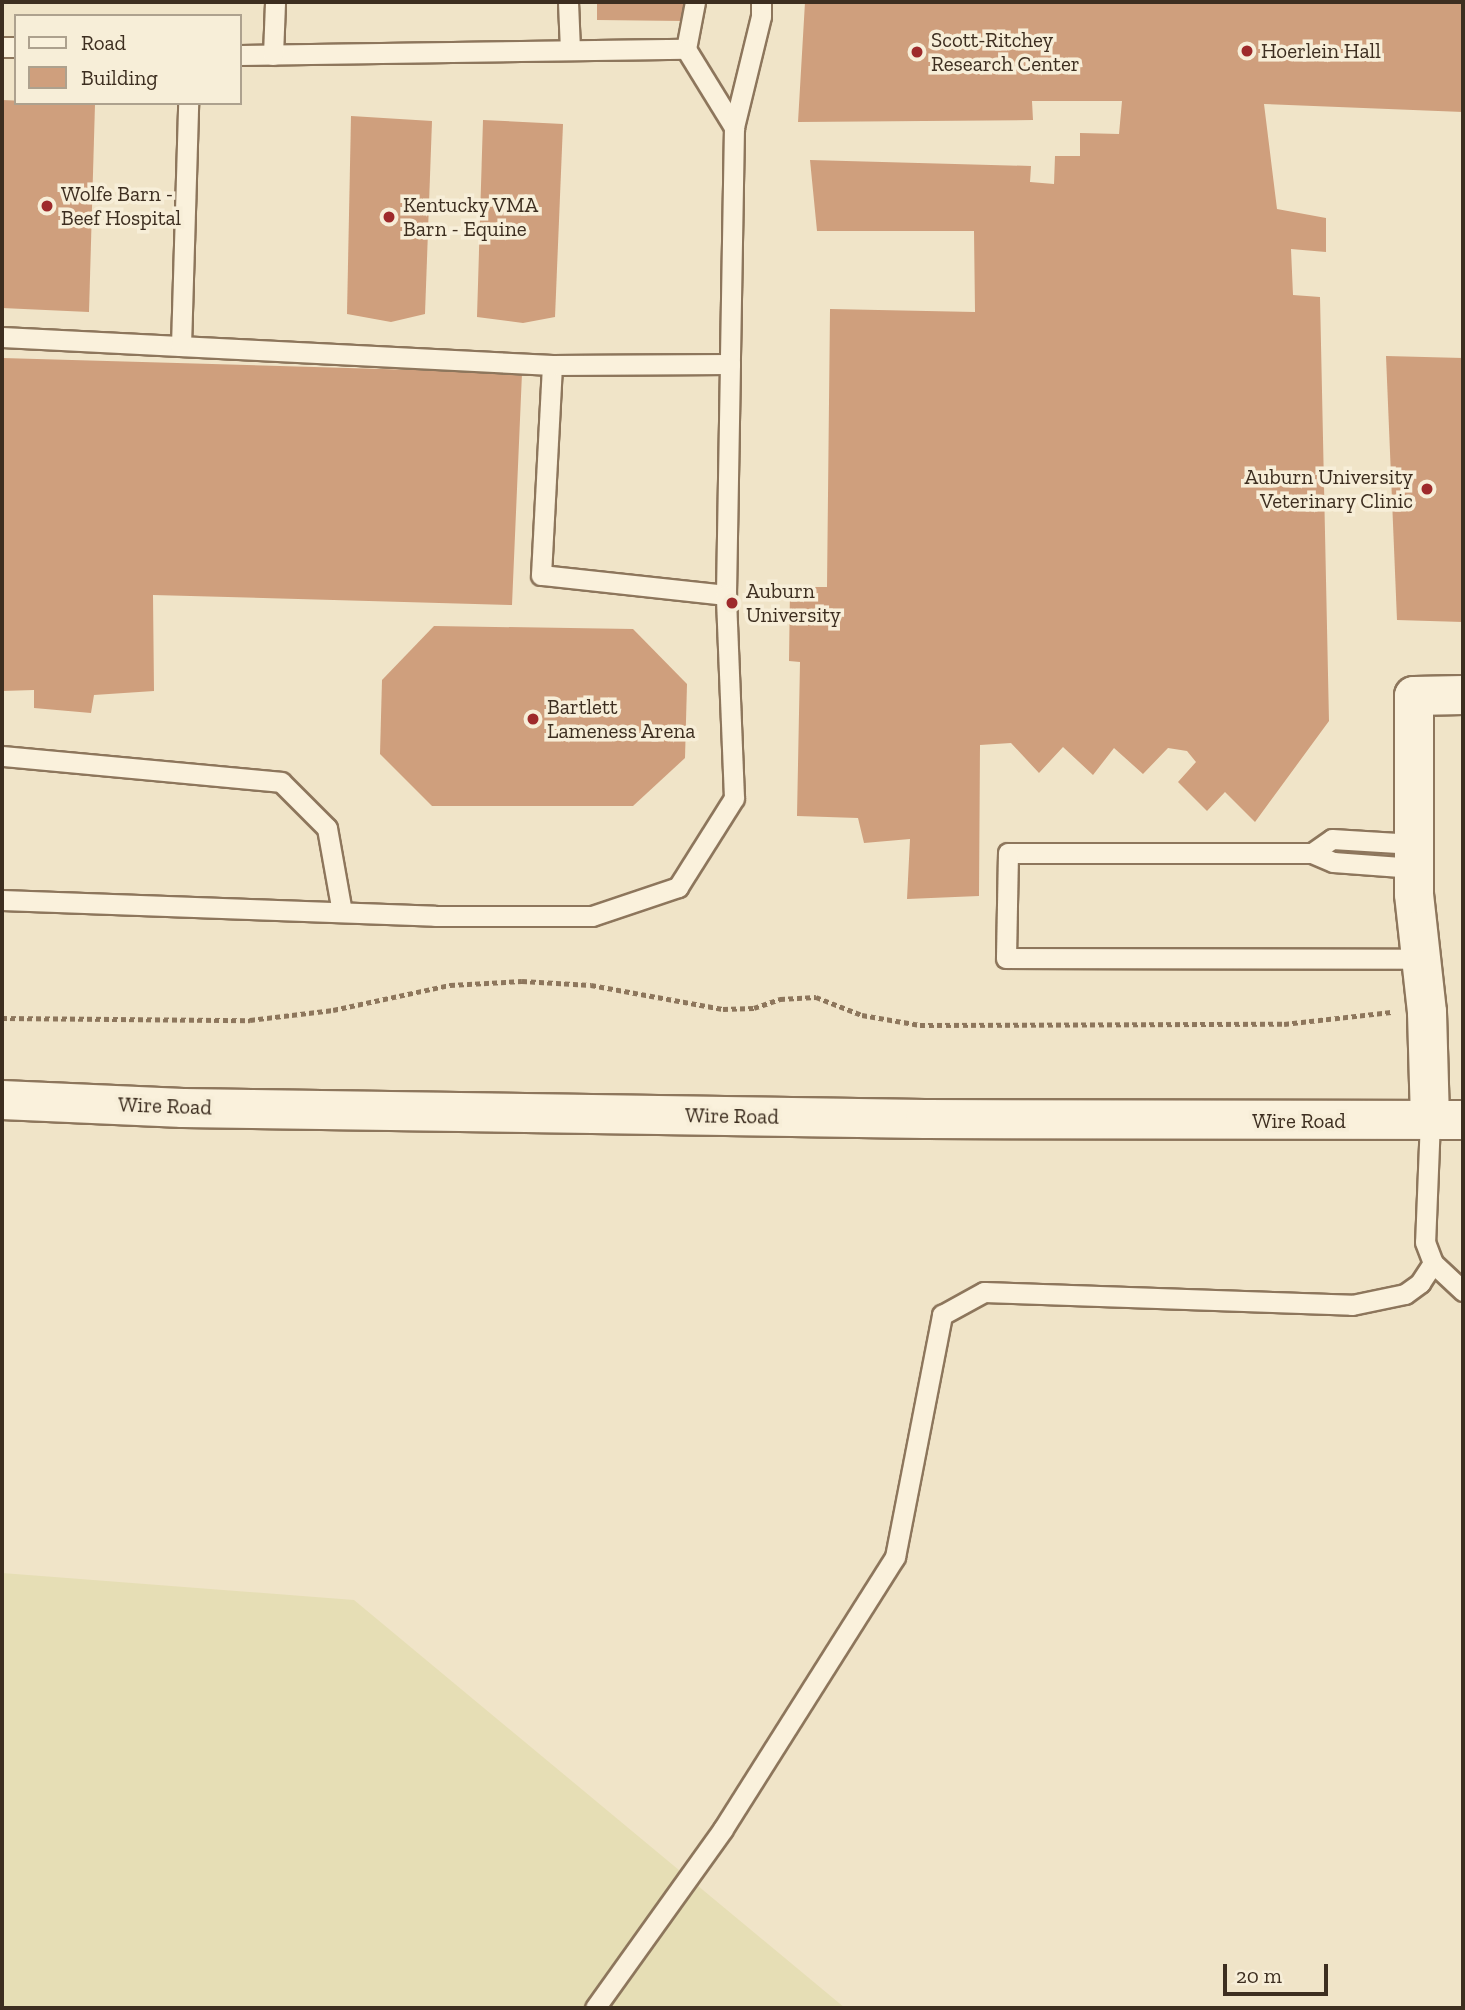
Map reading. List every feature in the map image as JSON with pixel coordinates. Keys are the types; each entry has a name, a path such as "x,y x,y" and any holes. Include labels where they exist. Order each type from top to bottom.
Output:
{"street":[{"path":"1447,1120 1423,959 1414,856 1414,696 1463,695"},
{"name":"Wire Road","path":"2,1100 197,1108 1111,1122 1447,1120"}],"lane":[{"path":"273,55 275,2"},
{"path":"568,2 570,50"},
{"path":"695,2 686,49 734,127"},
{"path":"2,900 342,912 592,916 678,887 734,798 726,595 734,127 761,16 761,2"},
{"path":"242,55 686,49"},
{"path":"181,346 188,105"},
{"path":"2,337 552,365 730,364"},
{"path":"552,365 541,575 726,595"},
{"path":"2,756 281,782 327,828 342,912"},
{"path":"1414,856 1332,839 1312,853 1008,853 1006,958 1423,959"},
{"path":"1447,1120 1425,1242 1433,1263 1463,1291"},
{"path":"595,2008 723,1829 895,1557 942,1315 984,1292 1352,1305 1405,1294 1420,1283 1433,1263"}],"path":[{"path":"2,1018 250,1020 333,1010 450,985 522,981 592,985 723,1009 754,1009 780,999 816,998 862,1015 920,1025 1284,1024 1399,1011"}],"shaded area":[{"path":"2,1573 354,1600 845,2008 2,2008"}],"building":[{"path":"597,2 684,2 684,21 597,20"},
{"path":"805,2 1463,2 1463,112 1264,104 1277,209 1326,218 1326,252 1291,249 1293,295 1320,297 1329,721 1255,822 1225,792 1207,811 1178,782 1196,762 1187,751 1168,748 1143,774 1114,748 1093,775 1063,747 1039,773 1011,743 980,745 979,896 907,899 910,839 864,843 858,818 797,816 800,662 789,661 790,587 827,587 830,309 975,312 974,231 817,231 810,160 1031,166 1030,182 1054,184 1055,156 1080,156 1080,133 1119,134 1122,101 1032,101 1033,120 798,122"},
{"name":"Wolfe Barn - Beef Hospital","path":"2,100 14,101 14,105 95,105 89,312 2,308"},
{"name":"Kentucky VMA Barn - Equine","path":"351,116 432,121 425,314 391,322 347,314"},
{"path":"483,120 563,124 555,317 523,323 477,317"},
{"name":"Auburn University Veterinary Clinic","path":"1386,356 1463,358 1463,622 1397,620"},
{"path":"2,358 522,373 512,605 153,595 154,691 94,695 91,713 34,708 34,690 2,691"},
{"name":"Bartlett Lameness Arena","path":"434,626 633,629 687,684 685,758 633,806 432,806 380,754 382,680"}],"place":[{"name":"Hoerlein Hall","path":"1247,51"},
{"name":"Scott-Ritchey Research Center","path":"917,52"},
{"name":"Wolfe Barn - Beef Hospital","path":"47,206"},
{"name":"Kentucky VMA Barn - Equine","path":"389,217"},
{"name":"Auburn University Veterinary Clinic","path":"1427,489"},
{"name":"Auburn University","path":"732,603"},
{"name":"Bartlett Lameness Arena","path":"533,719"}]}
